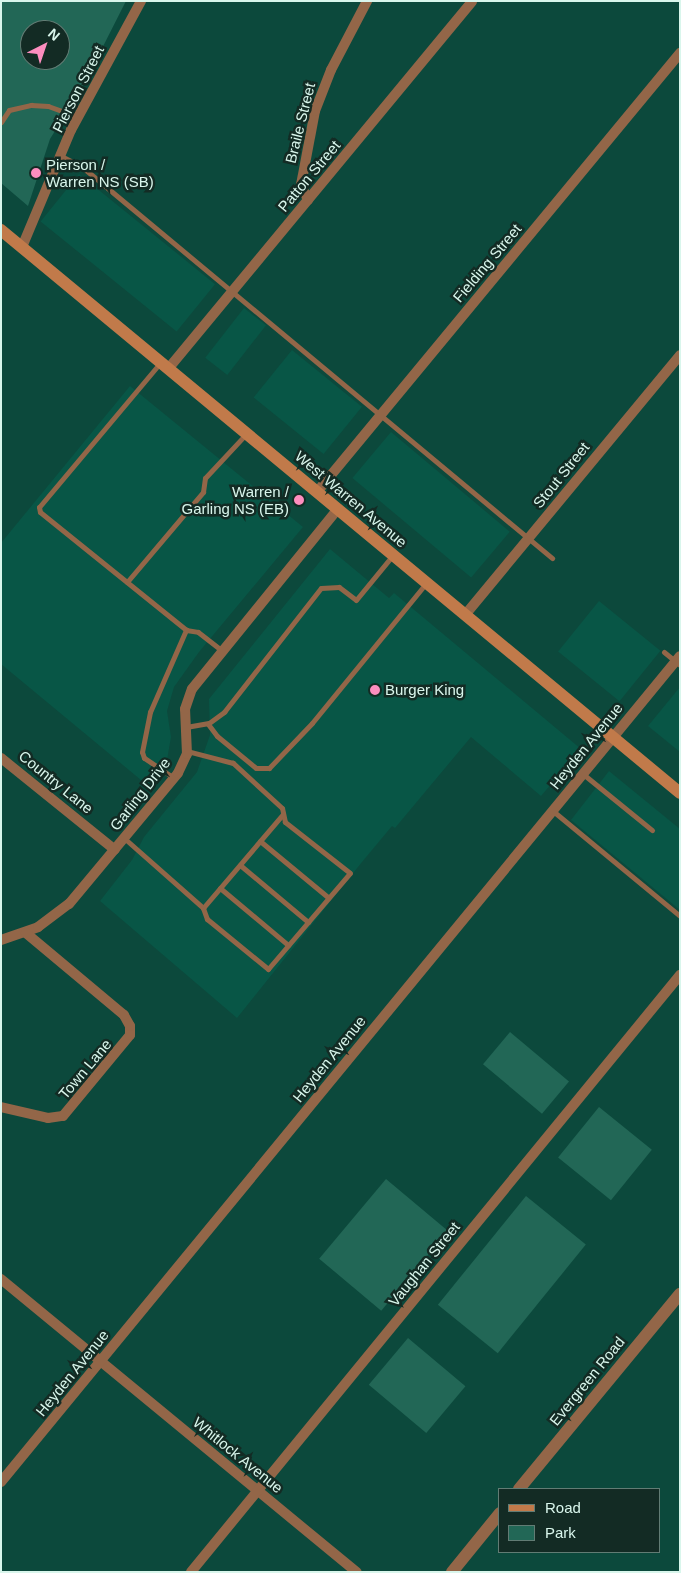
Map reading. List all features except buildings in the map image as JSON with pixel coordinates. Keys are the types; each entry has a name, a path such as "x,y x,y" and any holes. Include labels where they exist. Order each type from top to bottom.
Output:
{"main road":[{"name":"West Warren Avenue","path":"1,230 680,793"}],"street":[{"name":"Pierson Street","path":"22,247 78,117 141,1"},
{"name":"Braile Street","path":"308,200 301,185 315,111 331,70 368,1"},
{"name":"Patton Street","path":"164,366 232,291 472,1"},
{"name":"Fielding Street","path":"317,492 680,53"},
{"name":"Stout Street","path":"465,615 680,355"},
{"name":"Garling Drive","path":"1,940 26,933 69,904 174,778 187,751 187,699 222,651 338,509"},
{"name":"Heyden Avenue","path":"1,1482 552,810 678,661"},
{"name":"Country Lane","path":"1,758 115,850"},
{"name":"Town Lane","path":"1,1107 48,1118 63,1116 130,1035 130,1026 124,1015 26,933"},
{"name":"Vaughan Street","path":"191,1572 680,975"},
{"name":"Whitlock Avenue","path":"1,1279 356,1572"},
{"name":"Evergreen Road","path":"520,1488 680,1294"},
{"path":"452,1572 498,1515"}],"lane":[{"path":"1,122 9,110 31,105 48,106 78,117"},
{"path":"61,156 81,166 528,540 552,558"},
{"path":"164,366 39,507 40,512 186,630 198,632 222,651"},
{"path":"127,582 203,492 205,478 246,434"},
{"path":"186,727 208,724 224,712 322,588 338,587 356,600 393,555"},
{"path":"208,724 218,736 256,768 269,768 300,738 427,583"},
{"path":"174,778 144,758 142,752 150,712 186,630"},
{"path":"664,652 678,661"},
{"path":"124,838 203,908 207,919 268,969 350,873 285,822 282,808 233,763 187,751"},
{"path":"582,774 652,830"},
{"path":"552,810 680,916"},
{"path":"203,908 283,814"},
{"path":"260,841 329,898"},
{"path":"240,865 308,922"},
{"path":"220,888 288,945"}],"shaded area":[{"path":"79,174 215,284 177,332 41,221"},
{"path":"244,308 266,325 227,375 205,358"},
{"path":"292,350 362,407 324,454 254,397"},
{"path":"130,386 303,527 199,652 174,687 167,711 171,737 167,760 147,785 1,664 1,543"},
{"path":"391,432 510,532 471,578 352,478"},
{"path":"330,549 389,598 394,593 581,749 541,796 471,737 395,828 392,826 362,862 237,1018 100,901 132,860 144,837 197,772 210,735 209,699"},
{"path":"599,601 660,651 619,701 558,652"},
{"path":"680,687 680,752 648,726"},
{"path":"609,771 680,829 680,910 571,820"}],"green space":[{"path":"1,1 126,1 84,84 50,139 28,206 1,183"},
{"path":"510,1032 569,1081 542,1114 483,1064"},
{"path":"599,1107 652,1150 611,1200 558,1158"},
{"path":"386,1179 448,1231 381,1311 319,1259"},
{"path":"526,1196 586,1244 498,1353 438,1305"},
{"path":"408,1338 465,1386 426,1433 369,1385"}],"place":[{"name":"Pierson / Warren NS (SB)","path":"36,173"},
{"name":"Warren / Garling NS (EB)","path":"299,500"},
{"name":"Burger King","path":"375,690"}]}
